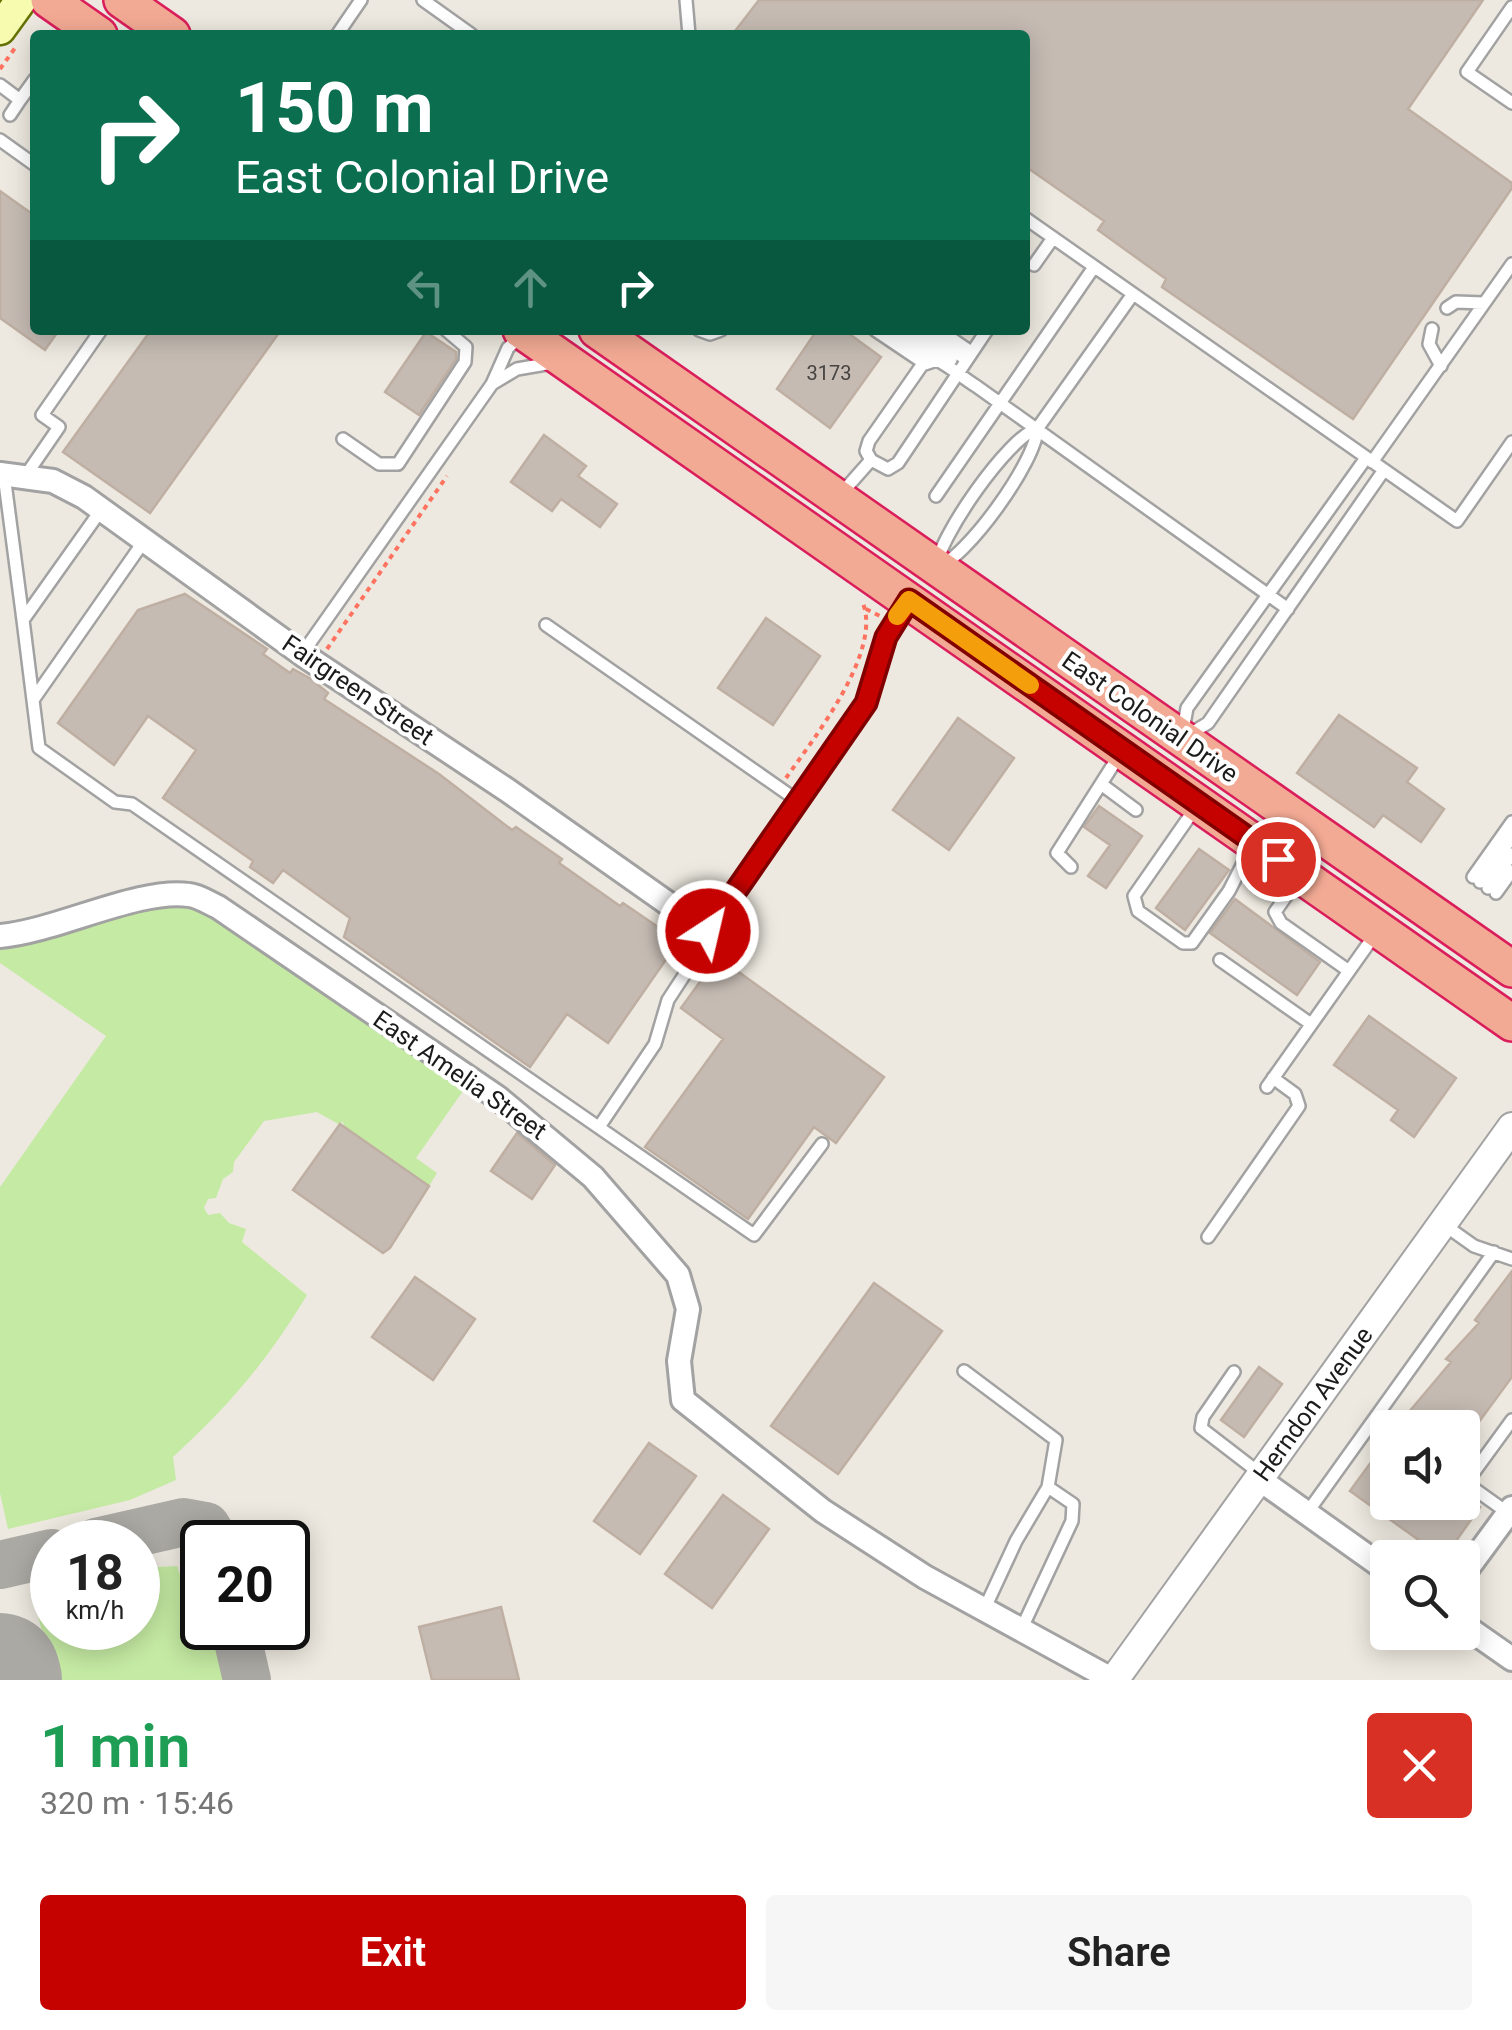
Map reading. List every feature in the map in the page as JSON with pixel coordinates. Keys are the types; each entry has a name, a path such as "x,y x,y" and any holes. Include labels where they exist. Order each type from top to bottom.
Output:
{"highway":[{"path":"122,0 165,30"},
{"name":"East Colonial Drive","path":"529,335 1512,1023"},
{"path":"568,335 648,387 680,387"},
{"name":"East Colonial Drive","path":"604,335 1512,969"}],"main road":[{"path":"0,29 21,0"}],"street":[{"name":"Fairgreen Street","path":"10,474 53,480 101,510 309,659 710,933"},
{"path":"909,600 936,568"},
{"name":"East Amelia Street","path":"0,936 28,934 166,894 194,895 498,1097 593,1177 678,1275 688,1310 679,1361 683,1400 823,1511 984,1610 1113,1680"},
{"name":"Herndon Avenue","path":"1113,1680 1512,1128"},
{"path":"1260,1477 1370,1557"},
{"path":"1480,1551 1510,1510"},
{"path":"1480,1637 1512,1659"}],"lane":[{"path":"340,30 361,0"},
{"path":"423,0 465,30"},
{"path":"686,0 689,30"},
{"path":"1512,7 1467,72 1512,103"},
{"path":"0,85 20,100"},
{"path":"10,115 30,87"},
{"path":"0,140 30,162"},
{"path":"1030,222 1457,520 1512,442"},
{"path":"1034,265 1053,238"},
{"path":"1182,739 1186,708 1374,463 1512,264"},
{"path":"936,496 1094,267"},
{"path":"936,568 963,552 1032,454 1037,429 1133,294"},
{"path":"1447,308 1456,302 1484,303"},
{"path":"1432,330 1429,344 1441,366"},
{"path":"98,335 42,415 59,427 10,474 39,748 115,802 132,804 754,1235 822,1144"},
{"path":"342,439 379,464 398,464 465,362 466,347 452,335"},
{"path":"309,659 492,384 508,348 519,335"},
{"path":"884,335 928,361 965,364"},
{"path":"897,335 928,361"},
{"path":"916,335 965,364"},
{"path":"930,335 965,364"},
{"path":"943,335 1000,404 1288,609"},
{"path":"928,361 866,451 870,460 888,469 898,463 983,335"},
{"path":"492,384 530,364 572,365"},
{"path":"936,568 940,546 1015,440 1037,429"},
{"path":"838,499 870,460"},
{"path":"1182,739 1208,724 1288,609 1374,463"},
{"path":"23,620 101,510"},
{"path":"33,700 144,541"},
{"path":"599,1128 655,1044 668,1000 710,933 866,703 886,637 909,600"},
{"path":"546,625 798,801"},
{"path":"1071,867 1057,853 1122,750"},
{"path":"1101,784 1136,810"},
{"path":"1199,803 1134,896 1138,911 1182,943 1192,943 1255,842"},
{"path":"1485,885 1512,822"},
{"path":"1485,885 1512,837"},
{"path":"1485,885 1512,854"},
{"path":"1485,885 1512,871"},
{"path":"1301,875 1275,912 1281,923 1349,971"},
{"path":"1208,1237 1298,1106 1295,1094 1270,1082 1378,929"},
{"path":"1220,960 1311,1024"},
{"path":"1442,1224 1474,1246 1512,1259"},
{"path":"1307,1513 1494,1252"},
{"path":"964,1372 1056,1440 1048,1488 1016,1541 984,1610"},
{"path":"1234,1372 1203,1417 1201,1428 1260,1477"},
{"path":"1510,1510 1466,1483 1512,1420"},
{"path":"1020,1630 1072,1521 1073,1504 1048,1488"}],"path":[{"path":"309,659 448,475"},
{"path":"786,778 847,690 868,620 860,596"}],"green space":[{"path":"199,902 474,1094 463,1091 416,1158 437,1173 429,1186 344,1127 343,1121 340,1125 317,1112 264,1121 234,1162 233,1172 223,1179 216,1198 208,1199 204,1208 208,1215 220,1213 229,1223 246,1229 242,1242 307,1295 292,1319 246,1381 173,1457 176,1480 130,1500 46,1520 30,1520 30,1524 8,1529 0,1493 0,1187 106,1036 0,963 0,945 36,942 155,904"},
{"path":"177,1566 180,1575 180,1650 223,1650 230,1680 53,1680 46,1650 160,1650 160,1567"}],"building":[{"path":"759,0 1483,0 1408,109 1512,183 1512,188 1353,419 1162,287 1166,279 1098,230 1104,221 1030,169 1030,30 736,30"},
{"path":"0,191 30,212 30,335 56,335 45,350 0,318"},
{"path":"147,335 277,335 150,513 63,452"},
{"path":"424,335 430,335 456,352 456,359 419,415 385,392"},
{"path":"814,335 851,335 881,357 830,428 777,389"},
{"path":"544,435 586,466 578,476 617,504 600,527 561,499 552,511 511,482"},
{"path":"185,594 267,649 263,654 290,673 293,669 311,679 328,693 324,699 439,774 512,830 516,827 562,859 559,863 620,906 623,903 661,929 658,933 676,945 608,1043 567,1014 530,1067 344,937 350,918 283,870 273,883 250,867 253,861 163,798 196,750 148,716 114,765 58,723 138,610"},
{"path":"766,618 820,656 773,725 718,688"},
{"path":"1339,715 1417,768 1407,782 1444,809 1421,842 1383,815 1374,827 1297,773"},
{"path":"958,718 1014,758 949,850 893,810"},
{"path":"1099,806 1142,836 1106,888 1088,876 1110,845 1084,827"},
{"path":"1199,849 1229,870 1185,930 1156,908"},
{"path":"1235,899 1320,962 1297,995 1210,933"},
{"path":"718,957 884,1077 836,1143 814,1127 748,1219 645,1147 723,1039 681,1008"},
{"path":"1369,1016 1456,1078 1414,1137 1391,1120 1398,1110 1334,1065"},
{"path":"340,1124 429,1186 383,1253 293,1190"},
{"path":"517,1133 555,1165 532,1199 491,1171"},
{"path":"1512,1271 1512,1377 1480,1421 1480,1410 1411,1410 1451,1362 1446,1359 1479,1323 1475,1320"},
{"path":"415,1277 475,1319 433,1380 372,1337"},
{"path":"874,1283 942,1331 838,1474 771,1426"},
{"path":"1259,1367 1282,1384 1244,1437 1221,1420"},
{"path":"649,1443 696,1476 640,1554 594,1521"},
{"path":"1370,1464 1370,1505 1350,1491"},
{"path":"723,1495 769,1529 712,1608 665,1574"},
{"path":"1391,1520 1471,1520 1457,1540 1419,1540"},
{"path":"501,1607 519,1680 432,1680 419,1627"}],"taxiway":[{"path":"160,1527 180,1523"},
{"path":"0,1565 30,1558"},
{"path":"240,1650 247,1680"}],"runway":[{"path":"0,1673 2,1680"}],"slow traffic":[{"path":"897,616 909,600 1030,685"}],"route":[{"path":"708,931 866,703 886,637 909,600 1278,859"}]}
